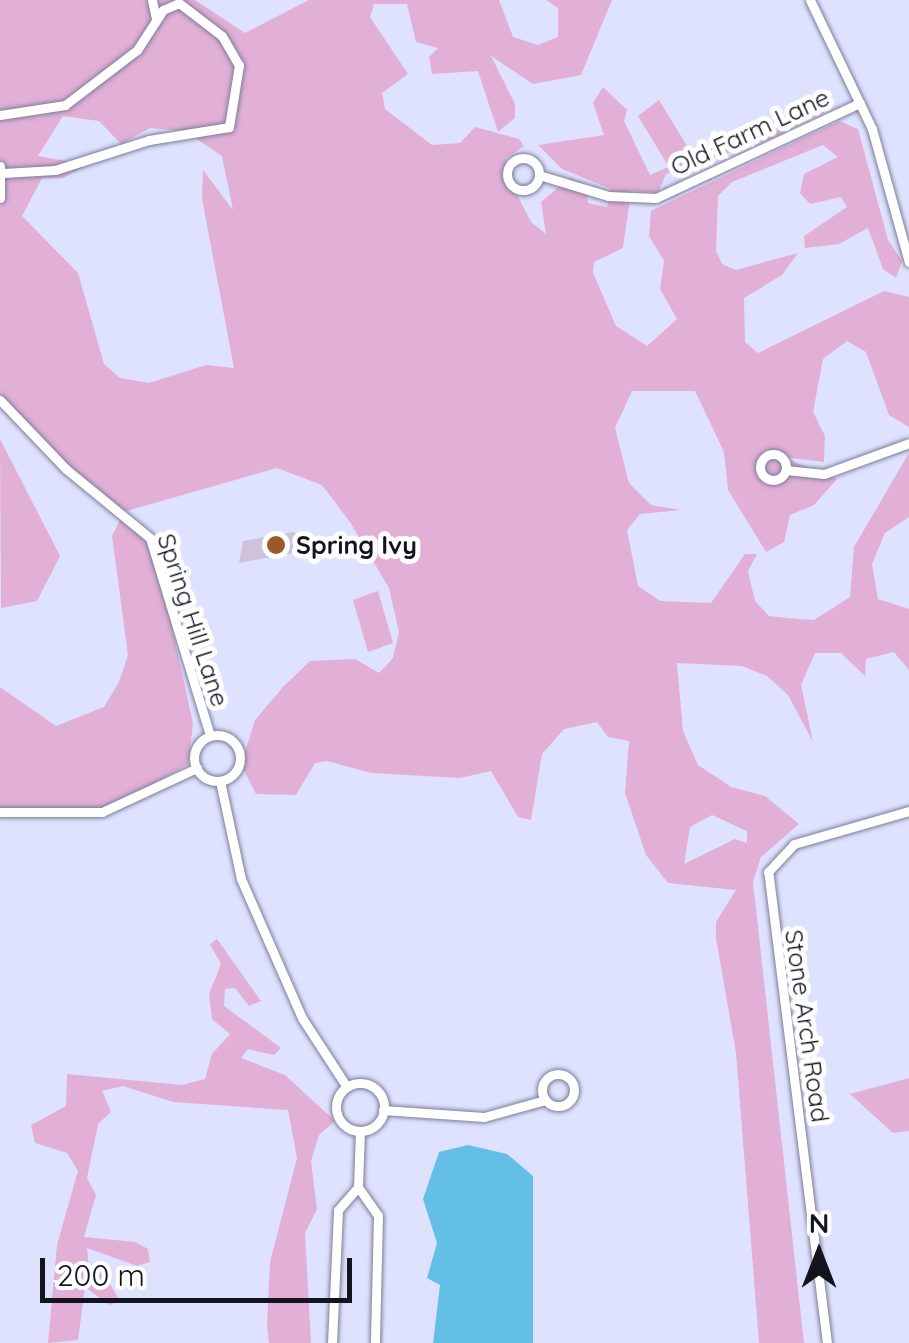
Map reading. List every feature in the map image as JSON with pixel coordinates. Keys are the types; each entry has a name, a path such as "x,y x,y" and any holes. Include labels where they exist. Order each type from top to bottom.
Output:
{"street":[{"path":"152,0 156,18"},
{"path":"810,0 860,103 909,262"},
{"path":"0,116 65,104 137,50 156,18 176,2 234,51 240,88 229,127 149,140 55,170 1,170 0,198"},
{"name":"Old Farm Lane","path":"539,176 608,196 656,198 860,103"},
{"name":"Spring Hill Lane","path":"0,400 66,469 150,538 210,736"},
{"path":"786,470 824,474 909,444"},
{"name":"Spring Hill Lane","path":"196,768 196,749 210,736 229,738 240,753 237,769 220,780 241,879 302,1018 347,1087"},
{"path":"0,812 102,812 196,768 220,780"},
{"name":"Stone Arch Road","path":"827,1343 768,872 794,844 909,811"},
{"path":"360,1131 336,1114 347,1087 376,1089 384,1110"},
{"path":"375,1343 378,1216 358,1187 360,1131 384,1110 484,1117 544,1100"},
{"path":"332,1343 338,1210 358,1187"}],"shaded area":[{"path":"0,0 195,0 245,33 309,0 499,0 513,37 538,45 558,37 558,8 546,0 612,0 581,75 533,84 491,56 515,104 515,118 498,132 478,71 432,74 429,57 438,48 416,42 407,4 374,4 370,17 408,74 382,93 385,109 432,145 460,143 475,127 519,139 524,146 506,158 509,179 531,222 546,234 541,202 570,178 585,184 588,203 607,207 611,189 562,169 538,145 604,135 593,103 603,87 627,110 624,121 650,175 832,95 831,109 770,139 666,174 658,193 631,191 623,248 594,262 593,273 616,326 647,346 677,319 660,289 664,261 649,236 651,211 839,121 858,129 888,240 902,261 896,278 883,269 868,228 839,244 805,248 804,236 847,207 841,197 810,204 800,193 804,174 838,157 823,145 732,182 718,196 716,251 722,264 736,270 798,253 782,275 744,298 745,342 758,353 884,291 909,297 909,427 889,415 866,352 847,341 823,359 813,412 825,436 824,462 782,457 837,479 814,505 790,515 784,542 766,552 728,490 724,452 695,391 632,391 615,428 629,483 651,505 681,510 640,514 627,530 638,586 660,601 711,603 745,554 757,554 748,571 755,601 769,616 798,619 814,620 850,597 854,547 909,453 909,517 885,533 872,564 878,599 909,609 909,670 894,652 866,659 865,676 841,653 815,653 801,685 813,742 788,695 767,676 742,666 677,663 683,731 698,765 731,787 765,796 799,824 761,857 753,882 804,1343 759,1343 736,1053 716,938 716,922 736,890 668,883 646,855 625,793 629,741 608,737 597,722 564,729 542,754 531,820 518,817 491,771 460,778 371,773 327,761 315,763 296,795 256,794 241,765 255,720 283,687 310,661 355,659 379,673 393,658 399,632 389,588 350,522 322,485 277,468 123,512 89,489 0,398","holes":["63,116 99,121 121,144 150,128 185,131 222,156 233,210 203,170 202,199 234,368 206,365 149,383 120,378 104,364 78,273 22,216 42,178 63,178 87,165 38,156","712,815 747,831 747,843 735,839 684,864 690,827"]},
{"path":"659,100 689,149 667,164 638,116"},
{"path":"0,439 60,556 37,601 1,608"},
{"path":"135,519 157,558 193,724 188,764 111,809 0,812 0,687 56,726 104,707 119,682 128,655 112,536 120,520"},
{"path":"378,591 393,643 368,652 353,600"},
{"path":"217,939 261,1001 249,1006 235,988 225,989 224,1006 281,1048 274,1055 248,1049 241,1058 285,1075 335,1121 319,1135 311,1161 317,1209 305,1233 311,1343 269,1343 267,1326 270,1262 297,1158 288,1110 173,1102 123,1086 102,1091 111,1112 98,1124 87,1178 96,1195 84,1237 135,1242 148,1249 150,1262 137,1266 87,1248 89,1268 104,1274 120,1301 109,1305 85,1287 78,1340 48,1343 57,1245 78,1171 67,1153 35,1143 31,1125 66,1106 67,1074 182,1085 205,1079 212,1054 230,1034 212,1019 209,994 221,964 210,944"},
{"path":"909,1078 909,1131 893,1133 850,1094"}],"water":[{"path":"468,1145 507,1154 533,1176 533,1343 433,1343 440,1285 427,1278 437,1243 423,1199 439,1152"}],"building":[{"name":"Spring Ivy","path":"293,532 307,537 309,550 239,563 243,541"}],"place":[{"name":"Spring Ivy","path":"276,545"}]}
